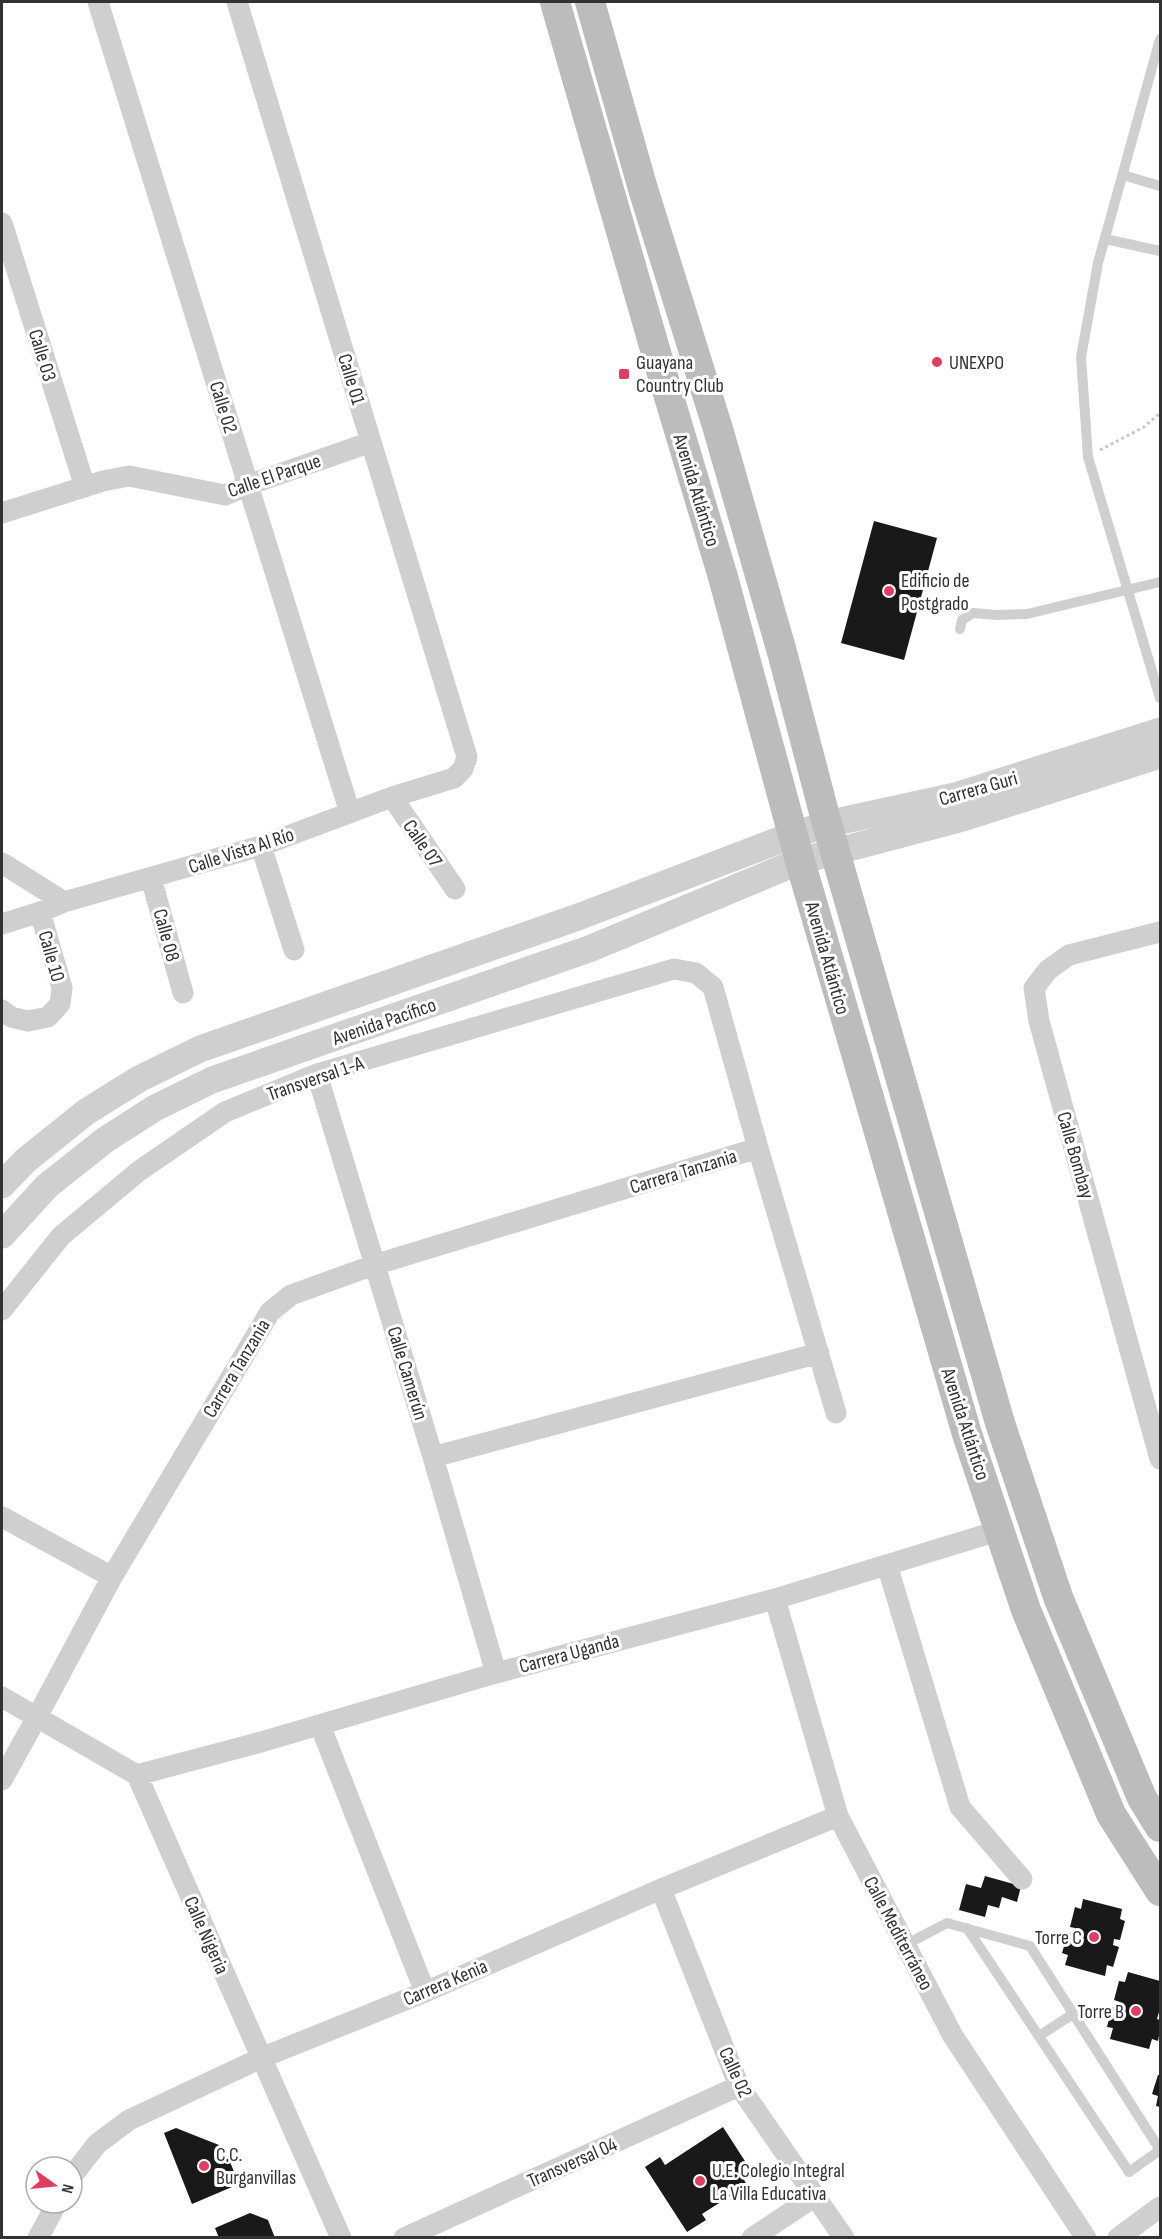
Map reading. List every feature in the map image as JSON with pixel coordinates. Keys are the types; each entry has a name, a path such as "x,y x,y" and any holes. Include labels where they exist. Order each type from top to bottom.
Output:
{"main road":[{"name":"Avenida Atlántico","path":"555,2 723,577 796,848 967,1434 1026,1610 1112,1814 1161,1891"},
{"name":"Avenida Atlántico","path":"590,2 643,189 718,429 782,652 830,838 1000,1424 1058,1597 1142,1798 1161,1827"}],"street":[{"name":"Calle 02","path":"98,2 350,813"},
{"name":"Calle 01","path":"237,2 467,757"},
{"name":"Calle 03","path":"2,223 85,487"},
{"name":"Calle El Parque","path":"2,513 104,481 129,476 225,495 371,442"},
{"name":"Carrera Guri","path":"796,848 1161,731"},
{"name":"Carrera Guri","path":"830,838 963,819 1161,755"},
{"name":"Calle Vista Al Río","path":"2,924 64,902 261,846 392,797 453,778 463,769 467,757"},
{"name":"Calle 07","path":"392,797 455,889"},
{"path":"261,846 294,950"},
{"name":"Avenida Pacífico","path":"2,1185 25,1161 86,1112 139,1079 200,1049 578,917 796,848"},
{"name":"Avenida Pacífico","path":"2,1235 47,1186 105,1140 155,1108 212,1080 589,949 796,848"},
{"path":"2,863 64,902"},
{"name":"Calle 08","path":"151,878 183,993"},
{"name":"Calle 10","path":"2,1011 11,1017 28,1021 48,1017 60,1004 62,988 40,912"},
{"name":"Calle Bombay","path":"1160,1456 1038,1021 1034,988 1048,970 1070,956 1161,932"},
{"path":"491,948 512,976"},
{"name":"Transversal 1-A","path":"2,1310 61,1236 139,1171 225,1112 317,1074 674,969 696,973 713,987 758,1148"},
{"name":"Calle Camerún","path":"317,1074 496,1672"},
{"path":"758,1148 836,1413"},
{"name":"Carrera Tanzania","path":"2,1780 112,1577 270,1312 291,1295 374,1265 758,1148"},
{"path":"433,1457 819,1353"},
{"path":"2,1516 112,1577"},
{"name":"Carrera Uganda","path":"137,1775 320,1725 496,1672 775,1599 1001,1530"},
{"path":"887,1565 960,1807 1022,1879"},
{"name":"Calle Mediterráneo","path":"775,1599 838,1816 953,2036 1086,2238"},
{"path":"2,1697 137,1775"},
{"path":"320,1725 425,1992"},
{"name":"Calle Nigeria","path":"137,1775 341,2238"},
{"name":"Carrera Kenia","path":"84,2161 98,2144 129,2120 261,2058 425,1992 661,1888 838,1816"},
{"name":"Calle 02","path":"661,1888 739,2086 844,2238"},
{"name":"Transversal 04","path":"404,2238 739,2086"},
{"path":"752,2238 814,2197"},
{"path":"1118,2238 1161,2207"},
{"path":"38,2238 50,2215"}],"lane":[{"path":"1161,39 1105,239 1081,357 1088,457 1161,698"},
{"path":"1124,175 1161,186"},
{"path":"1105,239 1161,251"},
{"path":"960,629 962,620 973,613 1028,614 1161,582"},
{"path":"905,1945 947,1923 967,1928 1030,1946 1160,2150 1130,2172 967,1928"},
{"path":"1039,2036 1073,2014"}],"path":[{"path":"1088,457 1144,427 1161,413"}],"building":[{"name":"Edificio de Postgrado","path":"874,521 937,538 904,660 841,643"},
{"path":"985,1876 1021,1886 1017,1902 1002,1897 999,1908 988,1905 985,1917 959,1910 966,1884 981,1888"},
{"name":"Torre C","path":"1083,1899 1122,1909 1120,1919 1125,1921 1120,1940 1114,1939 1113,1945 1119,1947 1113,1967 1107,1965 1105,1976 1065,1965 1068,1955 1062,1953 1068,1933 1074,1935 1075,1928 1070,1927 1075,1907 1081,1909"},
{"name":"Torre B","path":"1128,1972 1160,1981 1160,2013 1157,2019 1160,2020 1160,2030 1158,2041 1152,2039 1149,2049 1110,2039 1113,2028 1107,2027 1112,2007 1118,2009 1120,2002 1114,2000 1119,1981 1125,1982"},
{"path":"1158,2075 1160,2075 1160,2107 1156,2106 1158,2096 1152,2094"},
{"name":"U.E. Colegio Integral La Villa Educativa","path":"723,2127 752,2172 743,2178 747,2185 702,2214 706,2220 687,2232 645,2167 660,2157 665,2165"},
{"name":"C.C. Burganvillas","path":"176,2128 224,2147 239,2184 192,2204 164,2133"},
{"path":"250,2213 268,2220 275,2238 219,2238 215,2228"}],"place":[{"name":"UNEXPO","path":"937,362"},
{"name":"Guayana Country Club","path":"624,374"},
{"name":"Edificio de Postgrado","path":"889,591"},
{"name":"Torre C","path":"1094,1937"},
{"name":"Torre B","path":"1136,2011"},
{"name":"C.C. Burganvillas","path":"204,2166"},
{"name":"U.E. Colegio Integral La Villa Educativa","path":"700,2181"}]}
